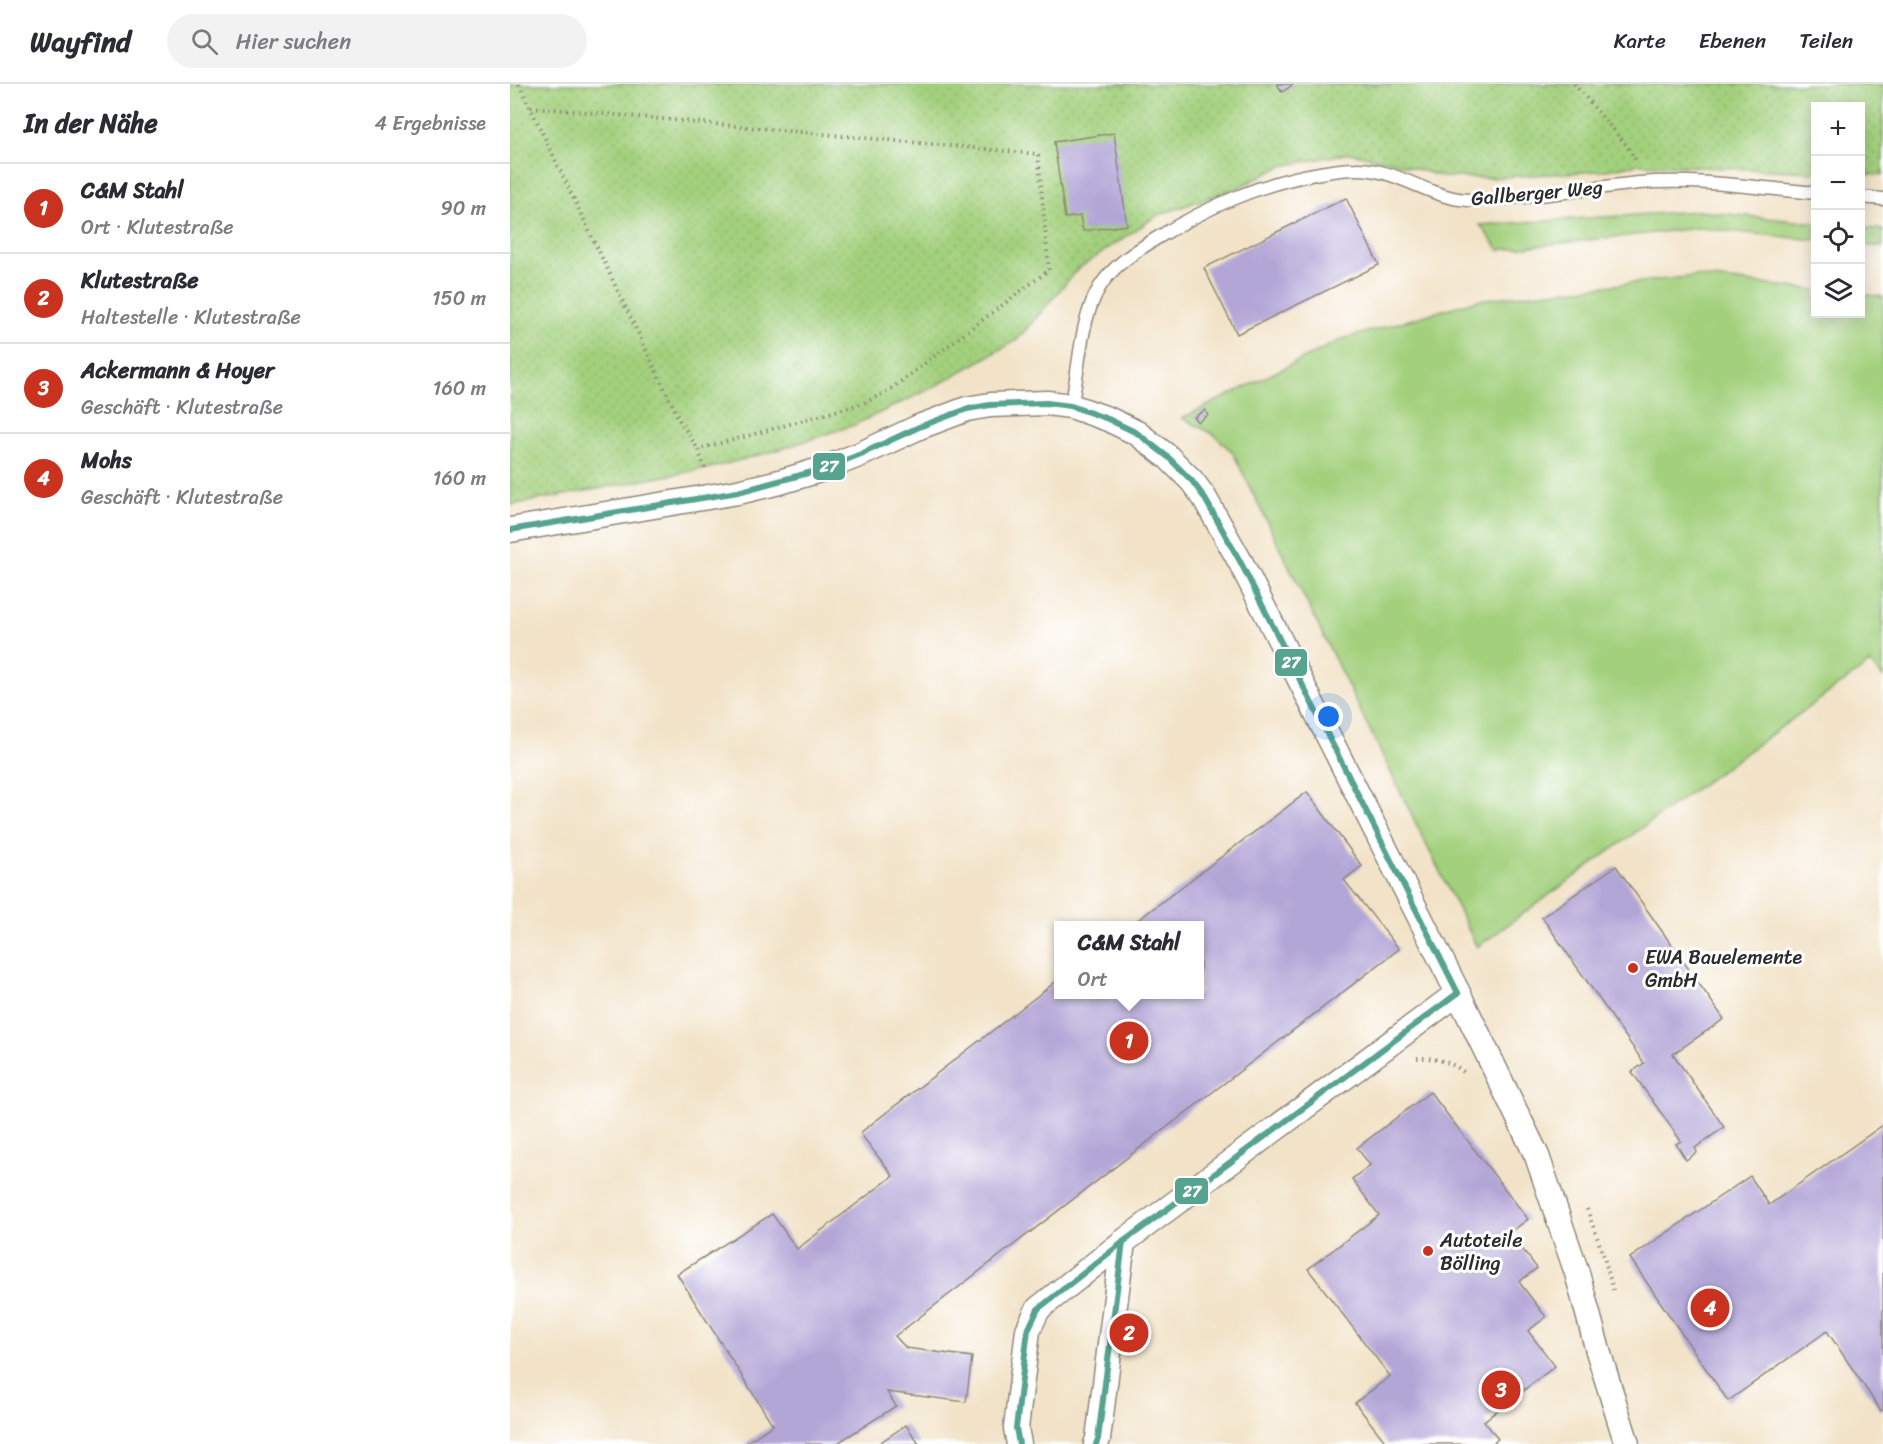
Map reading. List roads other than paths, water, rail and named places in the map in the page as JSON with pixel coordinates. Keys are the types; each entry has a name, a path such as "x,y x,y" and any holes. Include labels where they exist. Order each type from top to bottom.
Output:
{"street":[{"path":"510,530 708,497 780,482 861,454 919,426 967,409 990,405 1024,403 1071,406 1108,419 1137,433 1168,457 1204,497 1241,563 1458,993 1537,1156 1577,1273 1627,1444"},
{"path":"1018,1444 1016,1428 1028,1329 1038,1309 1123,1242 1458,993"},
{"path":"1096,1444 1123,1242"}],"lane":[{"name":"Gallberger Weg","path":"1071,406 1088,314 1099,287 1129,256 1187,220 1221,203 1293,178 1357,168 1394,177 1451,198 1469,200 1571,192 1640,183 1679,182 1811,193"},
{"path":"1865,197 1883,199"}],"place":[{"name":"EWA Bauelemente GmbH","path":"1633,968"},
{"name":"C&M Stahl","path":"1129,1041"},
{"name":"Autoteile Bölling","path":"1428,1251"},
{"name":"Mohs","path":"1710,1308"},
{"name":"Klutestraße","path":"1129,1333"},
{"name":"Ackermann & Hoyer","path":"1501,1390"}]}
